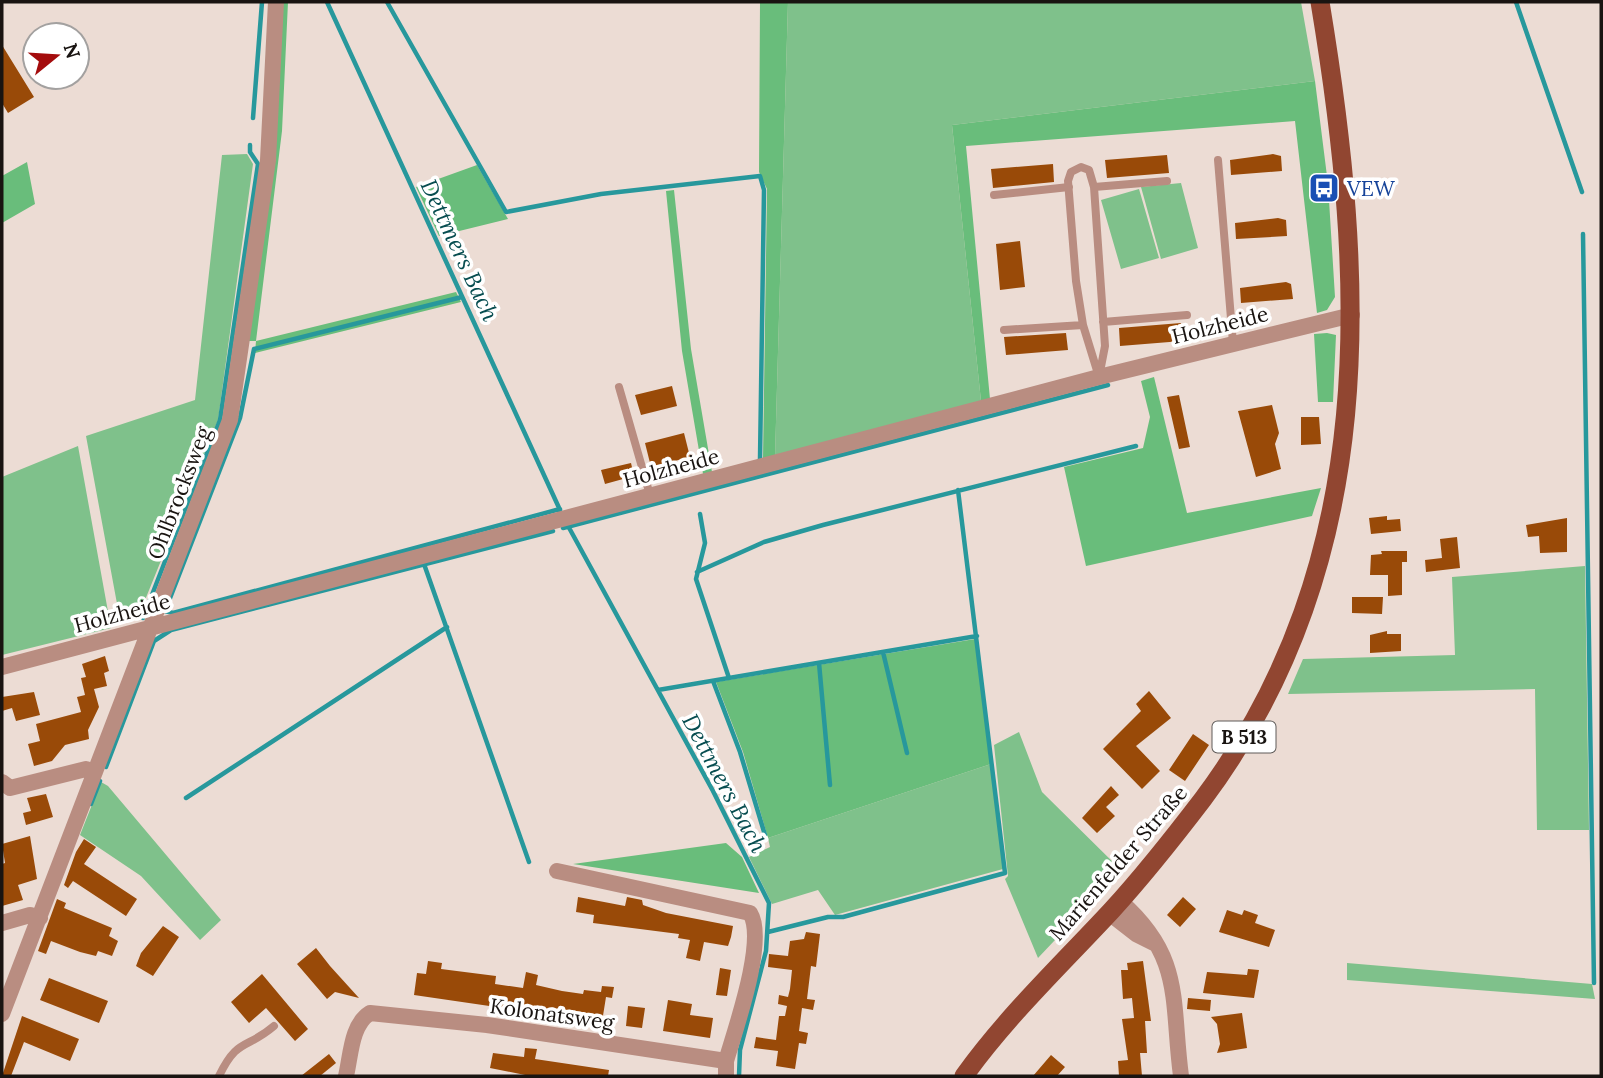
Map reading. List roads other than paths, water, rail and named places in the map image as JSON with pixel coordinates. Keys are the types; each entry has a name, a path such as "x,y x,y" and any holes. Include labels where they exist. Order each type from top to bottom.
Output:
{"main road":[{"name":"Marienfelder Straße","path":"964,1076 1022,1006 1115,907 1194,811 1241,741 1270,688 1296,630 1319,563 1340,470 1348,404 1352,315 1344,182 1320,2"}],"street":[{"name":"Ohlbrocksweg","path":"2,1014 230,420 268,160 276,2"},
{"name":"Holzheide","path":"2,667 1099,377 1352,315"},
{"path":"2,782 10,788 86,769 95,772"},
{"path":"557,871 750,913 755,921 753,956 726,1069"},
{"path":"1115,907 1136,934 1154,943 1166,961 1173,982 1181,1076"},
{"path":"2,923 30,915 40,918"},
{"name":"Kolonatsweg","path":"346,1076 356,1029 362,1018 370,1013 487,1025 726,1069"}],"lane":[{"path":"1218,160 1233,343"},
{"path":"1081,167 1089,170 1094,187 1105,346 1099,377 1083,325 1076,281 1069,187 1071,172 1081,167"},
{"path":"1094,187 1167,181"},
{"path":"994,195 1069,187"},
{"path":"1103,322 1186,315"},
{"path":"1004,330 1083,325"},
{"path":"619,387 650,495"},
{"path":"219,1076 231,1052 274,1026"}],"waterway":[{"path":"253,118 262,2"},
{"name":"Dettmers Bach","path":"327,2 560,510"},
{"path":"387,2 506,212 601,194 760,176 764,190 760,460"},
{"path":"1516,2 1582,192"},
{"path":"143,618 220,420 258,164 250,152 250,145"},
{"path":"1583,234 1594,983"},
{"path":"462,297 254,349 240,418 165,611 173,613 560,509"},
{"path":"563,528 1108,385"},
{"path":"697,572 764,542 823,525 1136,446"},
{"path":"768,932 828,917 843,917 1005,873 958,490"},
{"path":"700,514 705,543 696,579 729,678"},
{"name":"Dettmers Bach","path":"567,524 713,791 769,903 766,951 740,1050 739,1076"},
{"path":"106,767 154,641 171,630 553,531"},
{"path":"424,564 529,862"},
{"path":"186,798 447,627"},
{"path":"658,690 977,636"},
{"path":"883,652 907,753"},
{"path":"819,663 830,785"},
{"path":"713,681 740,752 765,835"},
{"path":"91,804 100,781"}],"place":[{"name":"VEW","path":"1324,188"}]}
